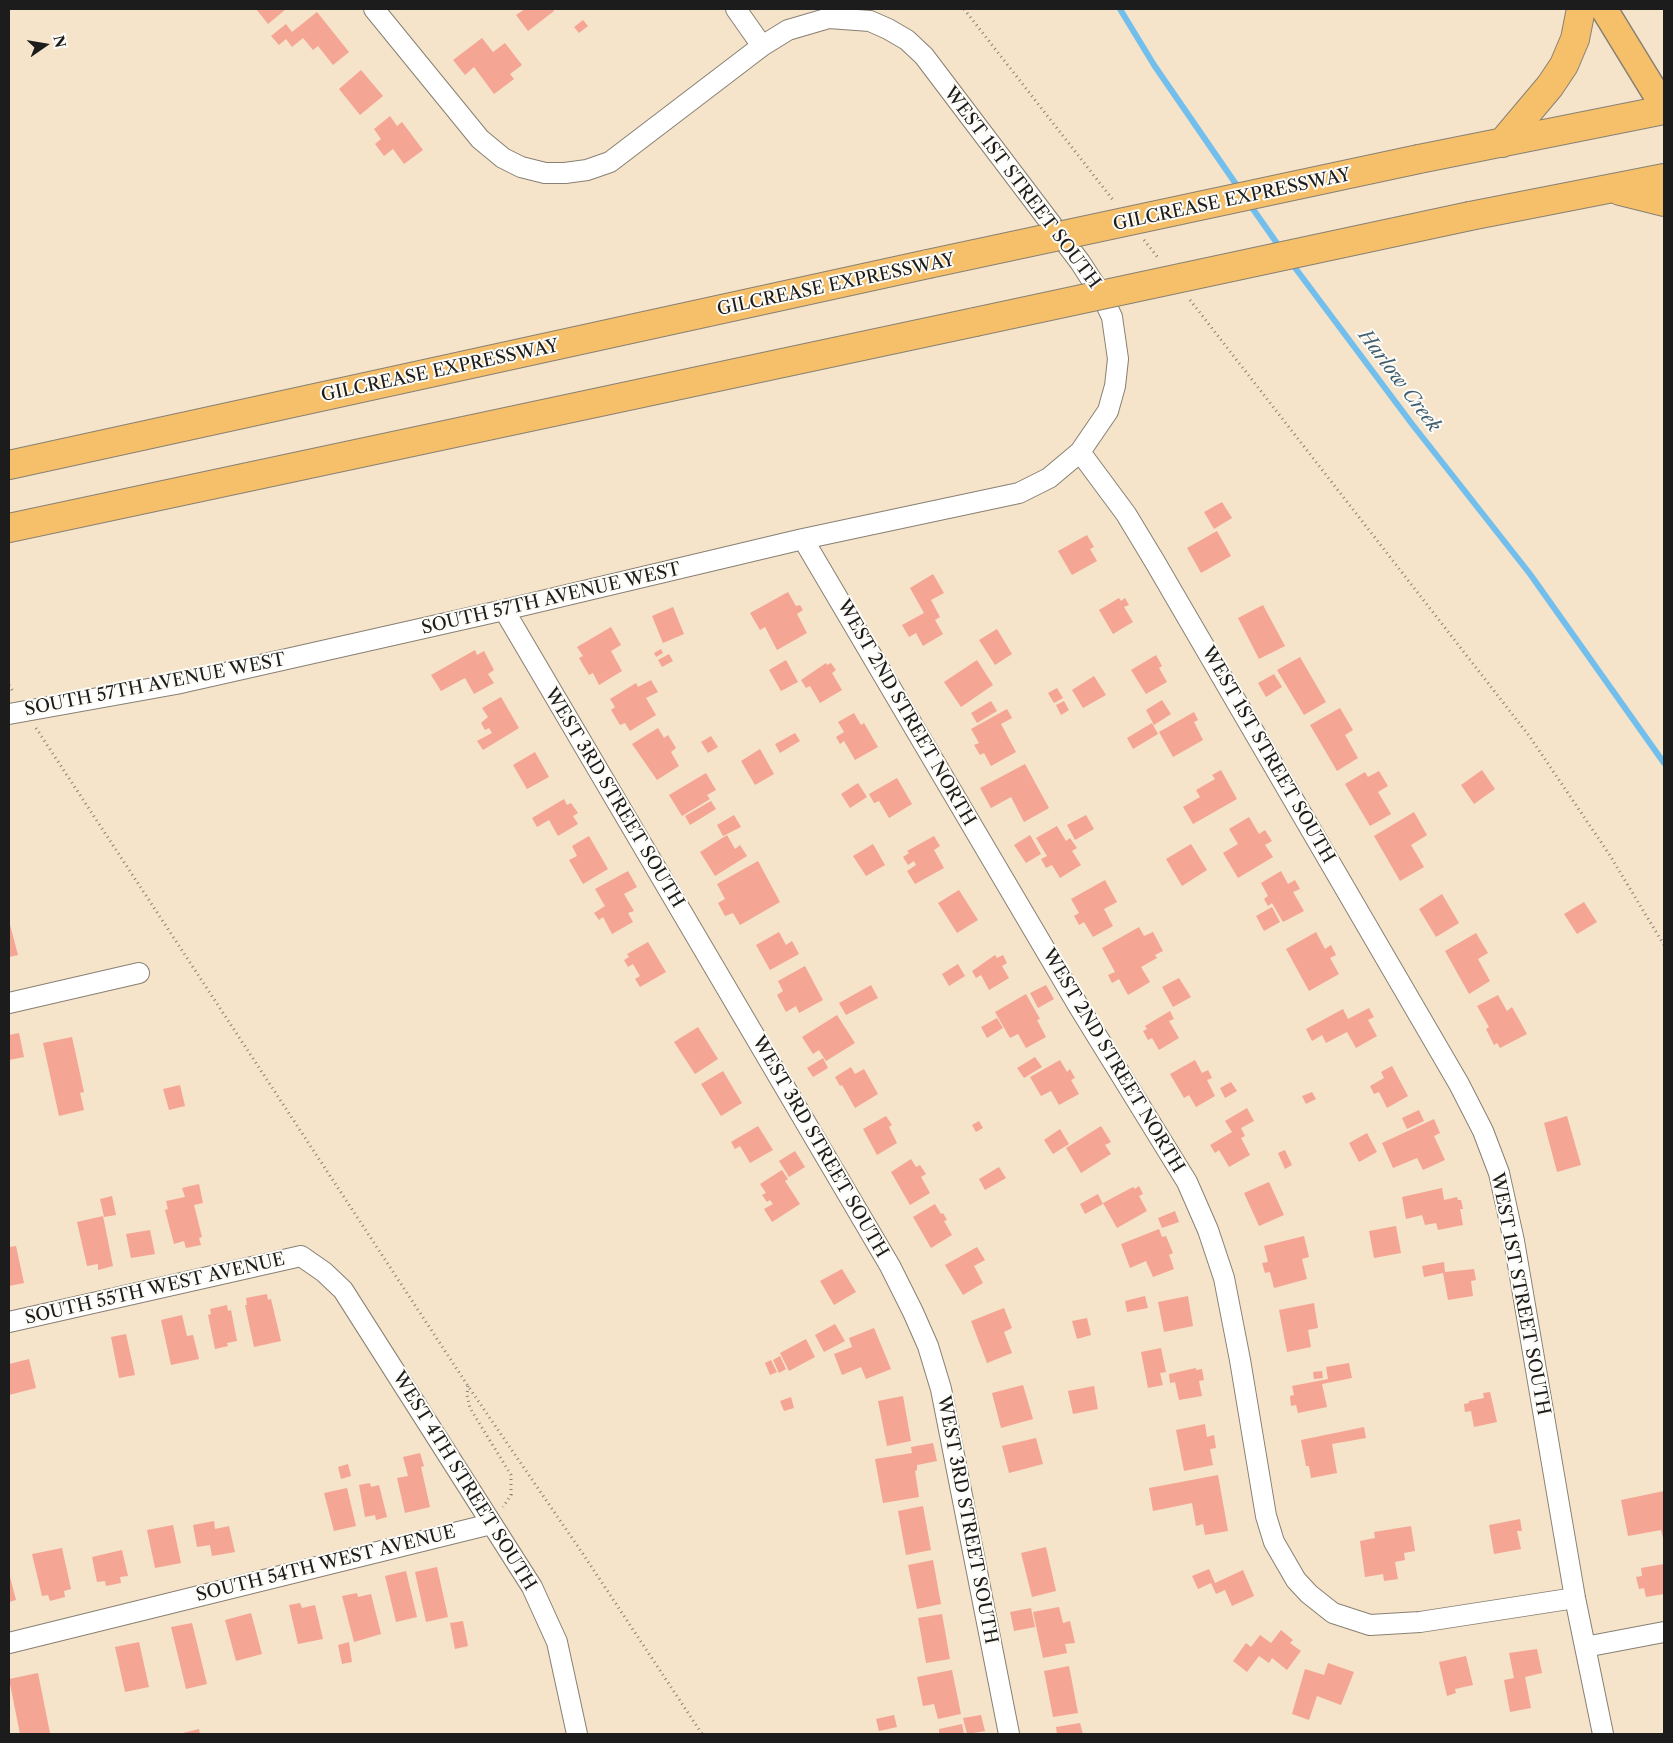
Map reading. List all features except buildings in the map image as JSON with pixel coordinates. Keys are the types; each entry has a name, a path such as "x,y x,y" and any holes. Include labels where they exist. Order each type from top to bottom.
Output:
{"highway":[{"path":"1502,143 1550,86 1564,66 1575,39 1581,9"},
{"name":"GILCREASE EXPRESSWAY","path":"9,465 928,264 1664,108"},
{"path":"9,528 1470,216 1664,178"},
{"path":"1611,188 1664,202"}],"main road":[{"path":"1604,9 1664,108"}],"street":[{"path":"374,9 480,139 503,158 521,167 544,173 587,170 610,162 762,46 736,9"},
{"name":"WEST 1ST STREET SOUTH","path":"762,46 788,30 810,22 830,18 851,18 870,21 888,28 907,40 924,56 1080,262 1112,317 1118,359 1115,386 1108,410 1080,452 1126,514 1156,562 1459,1084 1483,1131 1499,1173 1514,1241 1576,1598 1603,1734"},
{"name":"SOUTH 57TH AVENUE WEST","path":"17,712 176,684 504,610 804,539 1019,493 1049,478 1080,452"},
{"name":"WEST 2ND STREET NORTH","path":"804,539 1079,1007 1187,1182 1208,1230 1224,1278 1240,1360 1266,1516 1274,1542 1296,1580 1309,1594 1333,1613 1370,1625 1420,1622 1576,1598"},
{"name":"WEST 3RD STREET SOUTH","path":"504,610 890,1266 913,1312 928,1346 941,1389 1009,1734"},
{"path":"9,1003 139,973"},
{"name":"SOUTH 55TH WEST AVENUE","path":"9,1322 301,1256"},
{"name":"WEST 4TH STREET SOUTH","path":"301,1256 324,1272 343,1290 532,1587 557,1642 577,1734"},
{"name":"SOUTH 54TH WEST AVENUE","path":"9,1643 491,1524"},
{"path":"1586,1647 1664,1632"}],"path":[{"path":"964,9 1114,202"},
{"path":"1138,233 1162,264"},
{"path":"1187,295 1530,737 1610,854 1664,945"},
{"path":"17,712 468,1386 622,1611 702,1734"},
{"path":"468,1386 467,1395 470,1408 511,1475 511,1495 491,1524"}],"waterway":[{"name":"Harlow Creek","path":"1120,9 1154,65 1240,190"},
{"name":"Harlow Creek","path":"1248,202 1281,249"},
{"name":"Harlow Creek","path":"1290,261 1412,424 1530,574 1664,763"}]}
